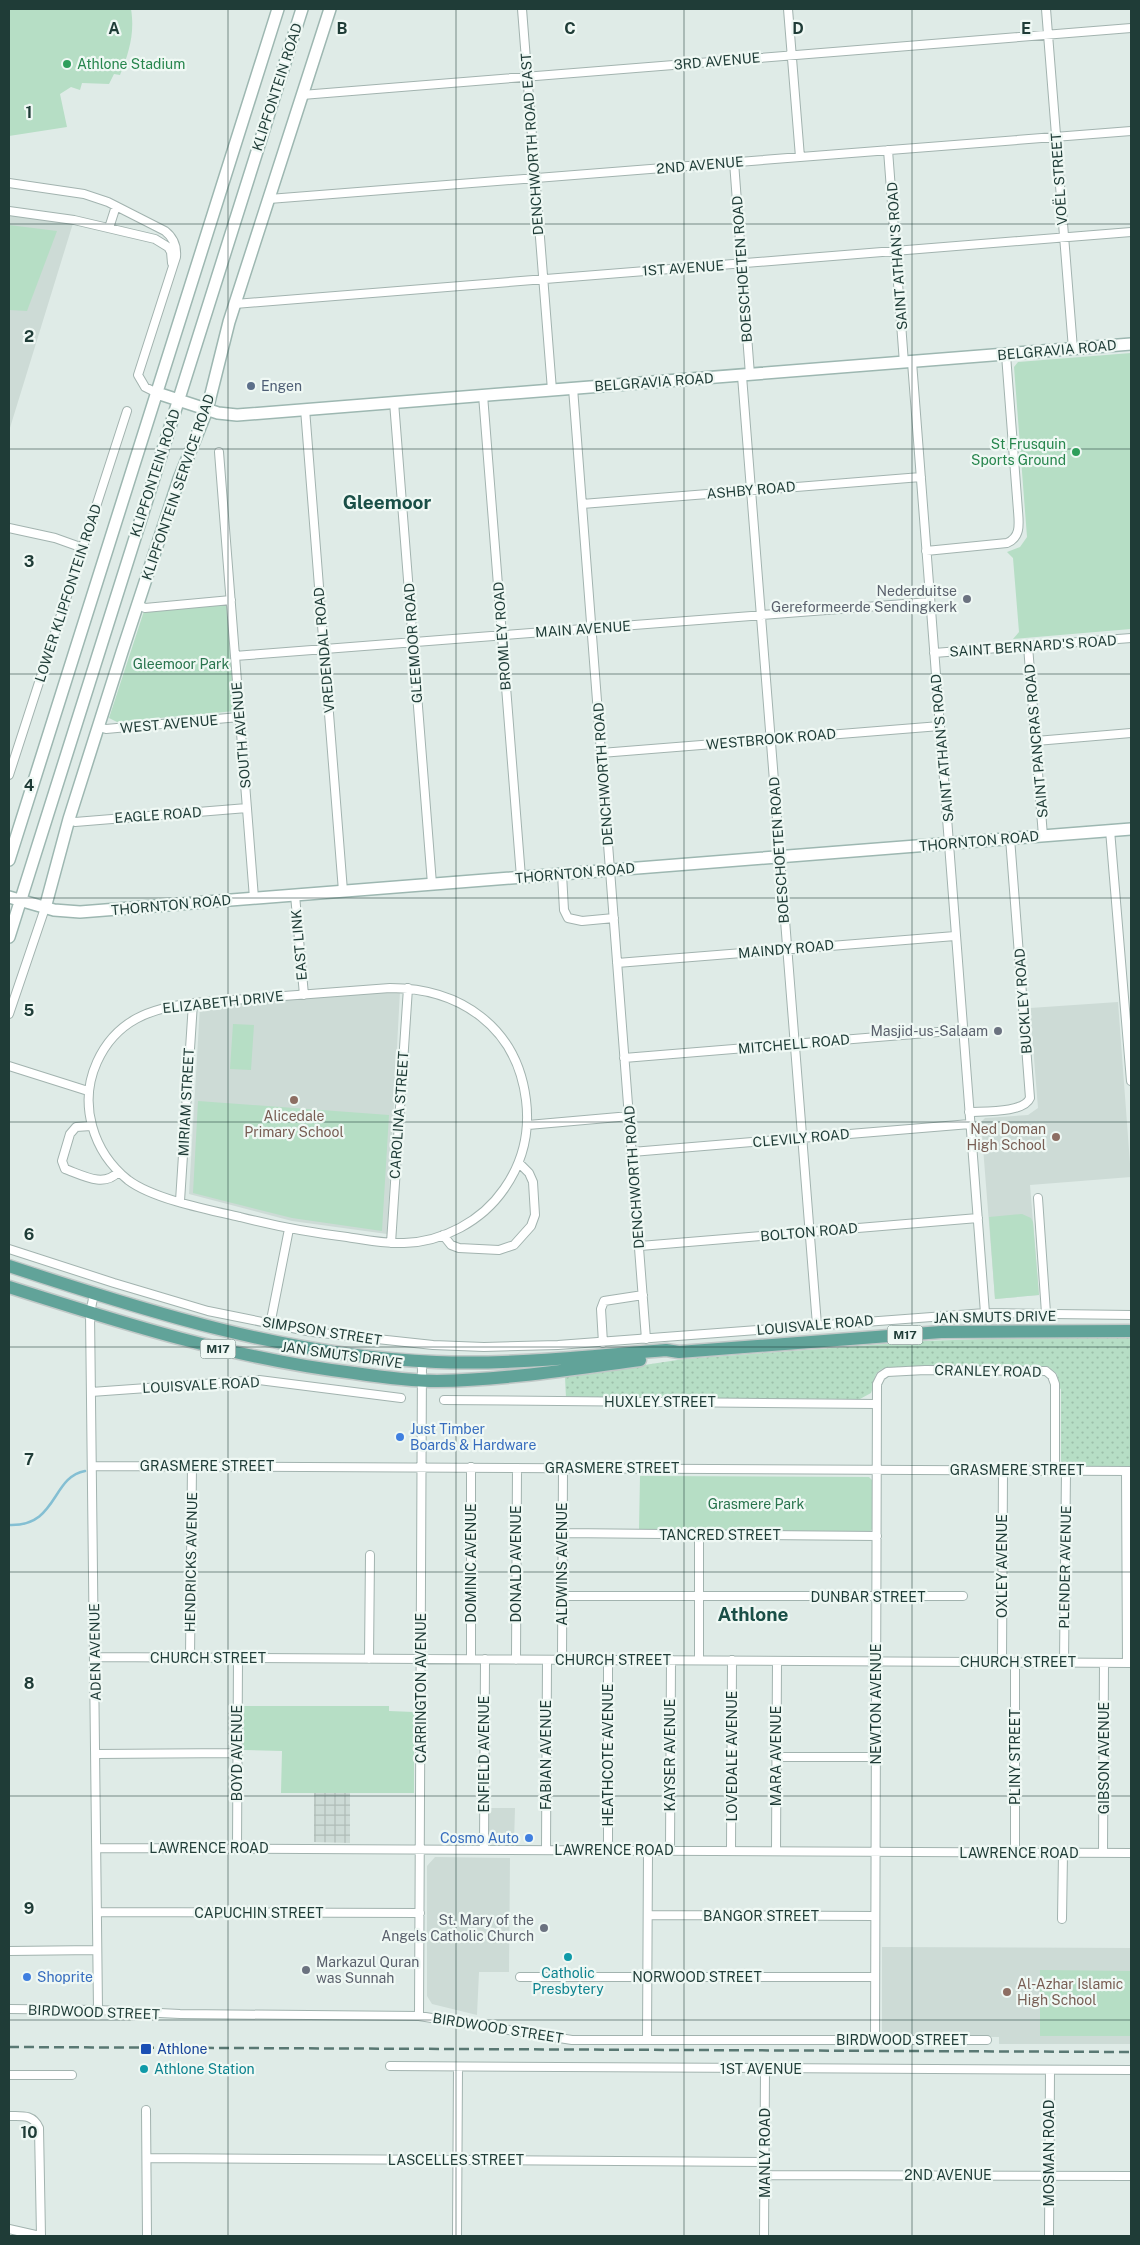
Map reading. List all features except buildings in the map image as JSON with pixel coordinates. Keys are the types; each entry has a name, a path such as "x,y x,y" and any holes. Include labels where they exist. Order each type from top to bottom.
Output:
{"main road":[{"name":"JAN SMUTS DRIVE","path":"9,1266 158,1314 256,1338 346,1353 422,1361 524,1361 666,1350 679,1352 941,1332 1131,1331"},
{"name":"JAN SMUTS DRIVE","path":"9,1287 162,1335 250,1356 338,1371 421,1380 473,1380 526,1376 666,1357 679,1352"}],"street":[{"name":"KLIPFONTEIN ROAD","path":"9,860 278,9"},
{"name":"KLIPFONTEIN ROAD","path":"9,937 14,899 178,400 302,9"},
{"name":"KLIPFONTEIN SERVICE ROAD","path":"45,908 69,820 179,479 206,410 223,340 330,9"},
{"name":"DENCHWORTH ROAD EAST","path":"522,9 543,279"},
{"path":"788,9 800,157"},
{"name":"VOËL STREET","path":"1046,9 1073,349"},
{"name":"3RD AVENUE","path":"302,95 1131,28"},
{"name":"2ND AVENUE","path":"269,199 1131,130"},
{"name":"SAINT ATHAN'S ROAD","path":"888,150 896,250 921,477 985,1313"},
{"name":"BOESCHOETEN ROAD","path":"734,162 742,264 750,490 817,1325"},
{"path":"9,183 84,194 116,206 171,236 177,252 138,375 145,388 157,393"},
{"path":"109,228 116,206"},
{"path":"9,212 74,220 162,242 171,252 172,268"},
{"name":"1ST AVENUE","path":"235,304 1131,232"},
{"path":"543,279 552,390"},
{"name":"BELGRAVIA ROAD","path":"157,393 206,410 236,415 1131,344"},
{"path":"926,551 1007,543 1014,539 1019,529 1006,355"},
{"name":"DENCHWORTH ROAD","path":"572,388 646,1338"},
{"name":"BROMLEY ROAD","path":"484,395 521,877"},
{"name":"GLEEMOOR ROAD","path":"394,402 432,884"},
{"name":"VREDENDAL ROAD","path":"305,409 343,891"},
{"name":"LOWER KLIPFONTEIN ROAD","path":"9,775 13,747 83,548 127,411"},
{"name":"SOUTH AVENUE","path":"219,452 254,898"},
{"name":"ASHBY ROAD","path":"582,504 921,477"},
{"path":"9,528 54,538 83,548"},
{"path":"138,605 145,608 231,600"},
{"name":"MAIN AVENUE","path":"235,656 930,602"},
{"name":"SAINT BERNARD'S ROAD","path":"934,653 1131,638"},
{"name":"SAINT PANCRAS ROAD","path":"1028,646 1043,836"},
{"name":"WEST AVENUE","path":"99,726 106,729 239,718"},
{"name":"WESTBROOK ROAD","path":"601,753 940,726"},
{"path":"1036,741 1131,733"},
{"name":"EAGLE ROAD","path":"69,820 75,822 247,808"},
{"name":"THORNTON ROAD","path":"14,899 45,908 69,912 1131,829"},
{"path":"1110,830 1131,1081"},
{"name":"BUCKLEY ROAD","path":"969,1112 1017,1108 1026,1104 1030,1098 1010,838"},
{"path":"562,874 564,910 568,918 582,921 614,918"},
{"name":"EAST LINK","path":"295,895 304,995"},
{"path":"9,1014 45,908"},
{"name":"MAINDY ROAD","path":"617,963 955,936"},
{"name":"ELIZABETH DRIVE","path":"408,988 436,993 458,1001 474,1011 495,1030 514,1059 522,1081 528,1125 519,1163 507,1185 492,1204 466,1225 424,1241 391,1243 289,1229 180,1201 142,1189 118,1172 100,1146 91,1126 88,1091 92,1076 103,1051 123,1027 155,1009 193,1003 408,988"},
{"name":"CAROLINA STREET","path":"391,1243 408,988"},
{"name":"MIRIAM STREET","path":"180,1201 193,1003"},
{"name":"MITCHELL ROAD","path":"624,1058 963,1030"},
{"path":"9,1066 88,1091"},
{"path":"528,1125 630,1116"},
{"name":"CLEVILY ROAD","path":"632,1152 970,1124"},
{"path":"91,1126 76,1127 70,1134 62,1161 65,1169 105,1180 114,1177 118,1172"},
{"path":"443,1235 451,1245 459,1248 499,1250 514,1245 531,1226 535,1215 533,1182 529,1173 519,1163"},
{"path":"1038,1198 1046,1314"},
{"name":"BOLTON ROAD","path":"640,1246 978,1218"},
{"path":"270,1325 289,1229"},
{"name":"SIMPSON STREET","path":"9,1249 208,1311 270,1325 343,1337 433,1345 516,1347 646,1338"},
{"name":"ADEN AVENUE","path":"94,1294 90,1313 98,2010"},
{"path":"603,1342 601,1309 604,1301 643,1295"},
{"name":"LOUISVALE ROAD","path":"646,1338 985,1313 1131,1314"},
{"name":"CARRINGTON AVENUE","path":"419,2016 422,1361"},
{"name":"CRANLEY ROAD","path":"887,1372 925,1370 1046,1371 1052,1376 1055,1384 1055,1471"},
{"name":"NEWTON AVENUE","path":"875,2040 877,1404 878,1381 880,1376 887,1372"},
{"name":"LOUISVALE ROAD","path":"91,1392 258,1380 401,1398"},
{"name":"HUXLEY STREET","path":"444,1400 877,1404"},
{"name":"GRASMERE STREET","path":"92,1466 1129,1471"},
{"name":"HENDRICKS AVENUE","path":"190,1658 192,1466"},
{"name":"DOMINIC AVENUE","path":"471,1467 471,1659"},
{"name":"DONALD AVENUE","path":"516,1660 517,1468"},
{"name":"ALDWINS AVENUE","path":"562,1660 563,1468"},
{"name":"OXLEY AVENUE","path":"1002,1662 1003,1470"},
{"name":"PLENDER AVENUE","path":"1064,1662 1066,1471"},
{"path":"1129,1471 1129,1663"},
{"name":"TANCRED STREET","path":"563,1533 877,1536"},
{"path":"699,1534 699,1660"},
{"path":"369,1659 370,1555"},
{"name":"DUNBAR STREET","path":"562,1596 963,1596"},
{"name":"CHURCH STREET","path":"95,1657 1129,1663"},
{"name":"BOYD AVENUE","path":"237,1848 238,1658"},
{"name":"ENFIELD AVENUE","path":"484,1659 484,1849"},
{"name":"FABIAN AVENUE","path":"546,1850 547,1660"},
{"name":"HEATHCOTE AVENUE","path":"608,1660 608,1850"},
{"name":"KAYSER AVENUE","path":"670,1851 671,1660"},
{"name":"LOVEDALE AVENUE","path":"731,1851 732,1660"},
{"name":"MARA AVENUE","path":"776,1851 777,1661"},
{"name":"PLINY STREET","path":"1015,1662 1015,1852"},
{"name":"GIBSON AVENUE","path":"1103,1853 1104,1663"},
{"path":"96,1754 237,1753"},
{"path":"776,1757 876,1757"},
{"name":"LAWRENCE ROAD","path":"97,1848 1131,1853"},
{"path":"647,2040 648,1851"},
{"path":"1062,1919 1063,1853"},
{"name":"CAPUCHIN STREET","path":"97,1912 420,1913"},
{"name":"BANGOR STREET","path":"648,1915 875,1916"},
{"path":"9,1951 97,1950"},
{"name":"NORWOOD STREET","path":"520,1976 875,1978"},
{"name":"BIRDWOOD STREET","path":"9,2009 98,2010 180,2014 419,2016 564,2039 987,2040"},
{"name":"1ST AVENUE","path":"390,2066 458,2068 1131,2070"},
{"path":"457,2236 458,2068"},
{"name":"MANLY ROAD","path":"764,2236 765,2069"},
{"name":"MOSMAN ROAD","path":"1049,2236 1050,2070"},
{"path":"9,2075 72,2075"},
{"path":"146,2110 147,2236"},
{"path":"9,2116 28,2116 36,2121 39,2128 41,2236 9,2229"},
{"name":"LASCELLES STREET","path":"147,2158 765,2162"},
{"name":"2ND AVENUE","path":"764,2175 1049,2174 1131,2176"}],"shaded area":[{"path":"9,211 74,220 9,431"},
{"name":"Alicedale Primary School","path":"400,991 387,1234 292,1221 189,1194 200,1006"},
{"name":"Ned Doman High School","path":"1118,1002 1131,1177 1030,1185 1039,1295 995,1299 981,1122 985,1118 1028,1115 1038,1108 1030,1008"},
{"path":"314,1793 350,1793 350,1843 314,1842"},
{"path":"489,1808 515,1808 514,1842 492,1842 489,1838"},
{"path":"435,1857 510,1858 509,1972 479,1972 477,2015 432,2004 427,1996 427,1866"},
{"name":"Al-Azhar Islamic High School","path":"882,1947 1131,1948 1131,2044 999,2044 999,2037 882,2036"}],"green space":[{"name":"Athlone Stadium","path":"9,9 131,9 130,43 120,75 114,74 109,84 82,83 80,90 71,87 60,94 67,127 9,136"},
{"path":"9,225 57,231 27,311 9,310"},
{"name":"St Frusquin Sports Ground","path":"1131,353 1131,629 1013,639 1019,632 1013,558 1007,552 1020,547 1027,537 1014,367 1018,362"},
{"name":"Gleemoor Park","path":"228,603 235,711 117,722 109,718 144,611"},
{"path":"233,1024 254,1025 251,1070 230,1069"},
{"path":"198,1101 389,1115 382,1231 292,1218 193,1193"},
{"path":"1022,1214 1031,1218 1033,1222 1039,1295 995,1299 989,1217"},
{"path":"1012,1338 1131,1338 1131,1467 1061,1467 1061,1389 1059,1388 1057,1374 1049,1367 925,1366 885,1368 876,1375 871,1393 860,1399 566,1398 565,1377 684,1359 925,1341"},
{"name":"Grasmere Park","path":"640,1476 869,1477 873,1481 872,1529 870,1532 639,1530"},
{"path":"244,1706 389,1706 389,1711 414,1712 414,1793 281,1793 282,1751 243,1750"},
{"path":"1040,1970 1131,1971 1131,2036 1040,2036"}],"waterway":[{"path":"9,1525 25,1524 37,1518 46,1510 66,1482 74,1475 85,1471"}],"railway":[{"path":"9,2047 1131,2052"}],"place":[{"name":"Athlone Stadium","path":"67,64"},
{"name":"Engen","path":"251,386"},
{"name":"St Frusquin Sports Ground","path":"1076,452"},
{"name":"Nederduitse Gereformeerde Sendingkerk","path":"967,599"},
{"name":"Masjid-us-Salaam","path":"998,1031"},
{"name":"Alicedale Primary School","path":"294,1100"},
{"name":"Ned Doman High School","path":"1056,1137"},
{"name":"Just Timber Boards & Hardware","path":"400,1437"},
{"name":"Cosmo Auto","path":"529,1838"},
{"name":"St. Mary of the Angels Catholic Church","path":"544,1928"},
{"name":"Catholic Presbytery","path":"568,1957"},
{"name":"Markazul Quran was Sunnah","path":"306,1970"},
{"name":"Shoprite","path":"27,1977"},
{"name":"Al-Azhar Islamic High School","path":"1007,1992"},
{"name":"Athlone","path":"146,2049"},
{"name":"Athlone Station","path":"144,2069"}],"district":[{"name":"Gleemoor","path":"387,502"},
{"name":"Athlone","path":"753,1614"}]}
